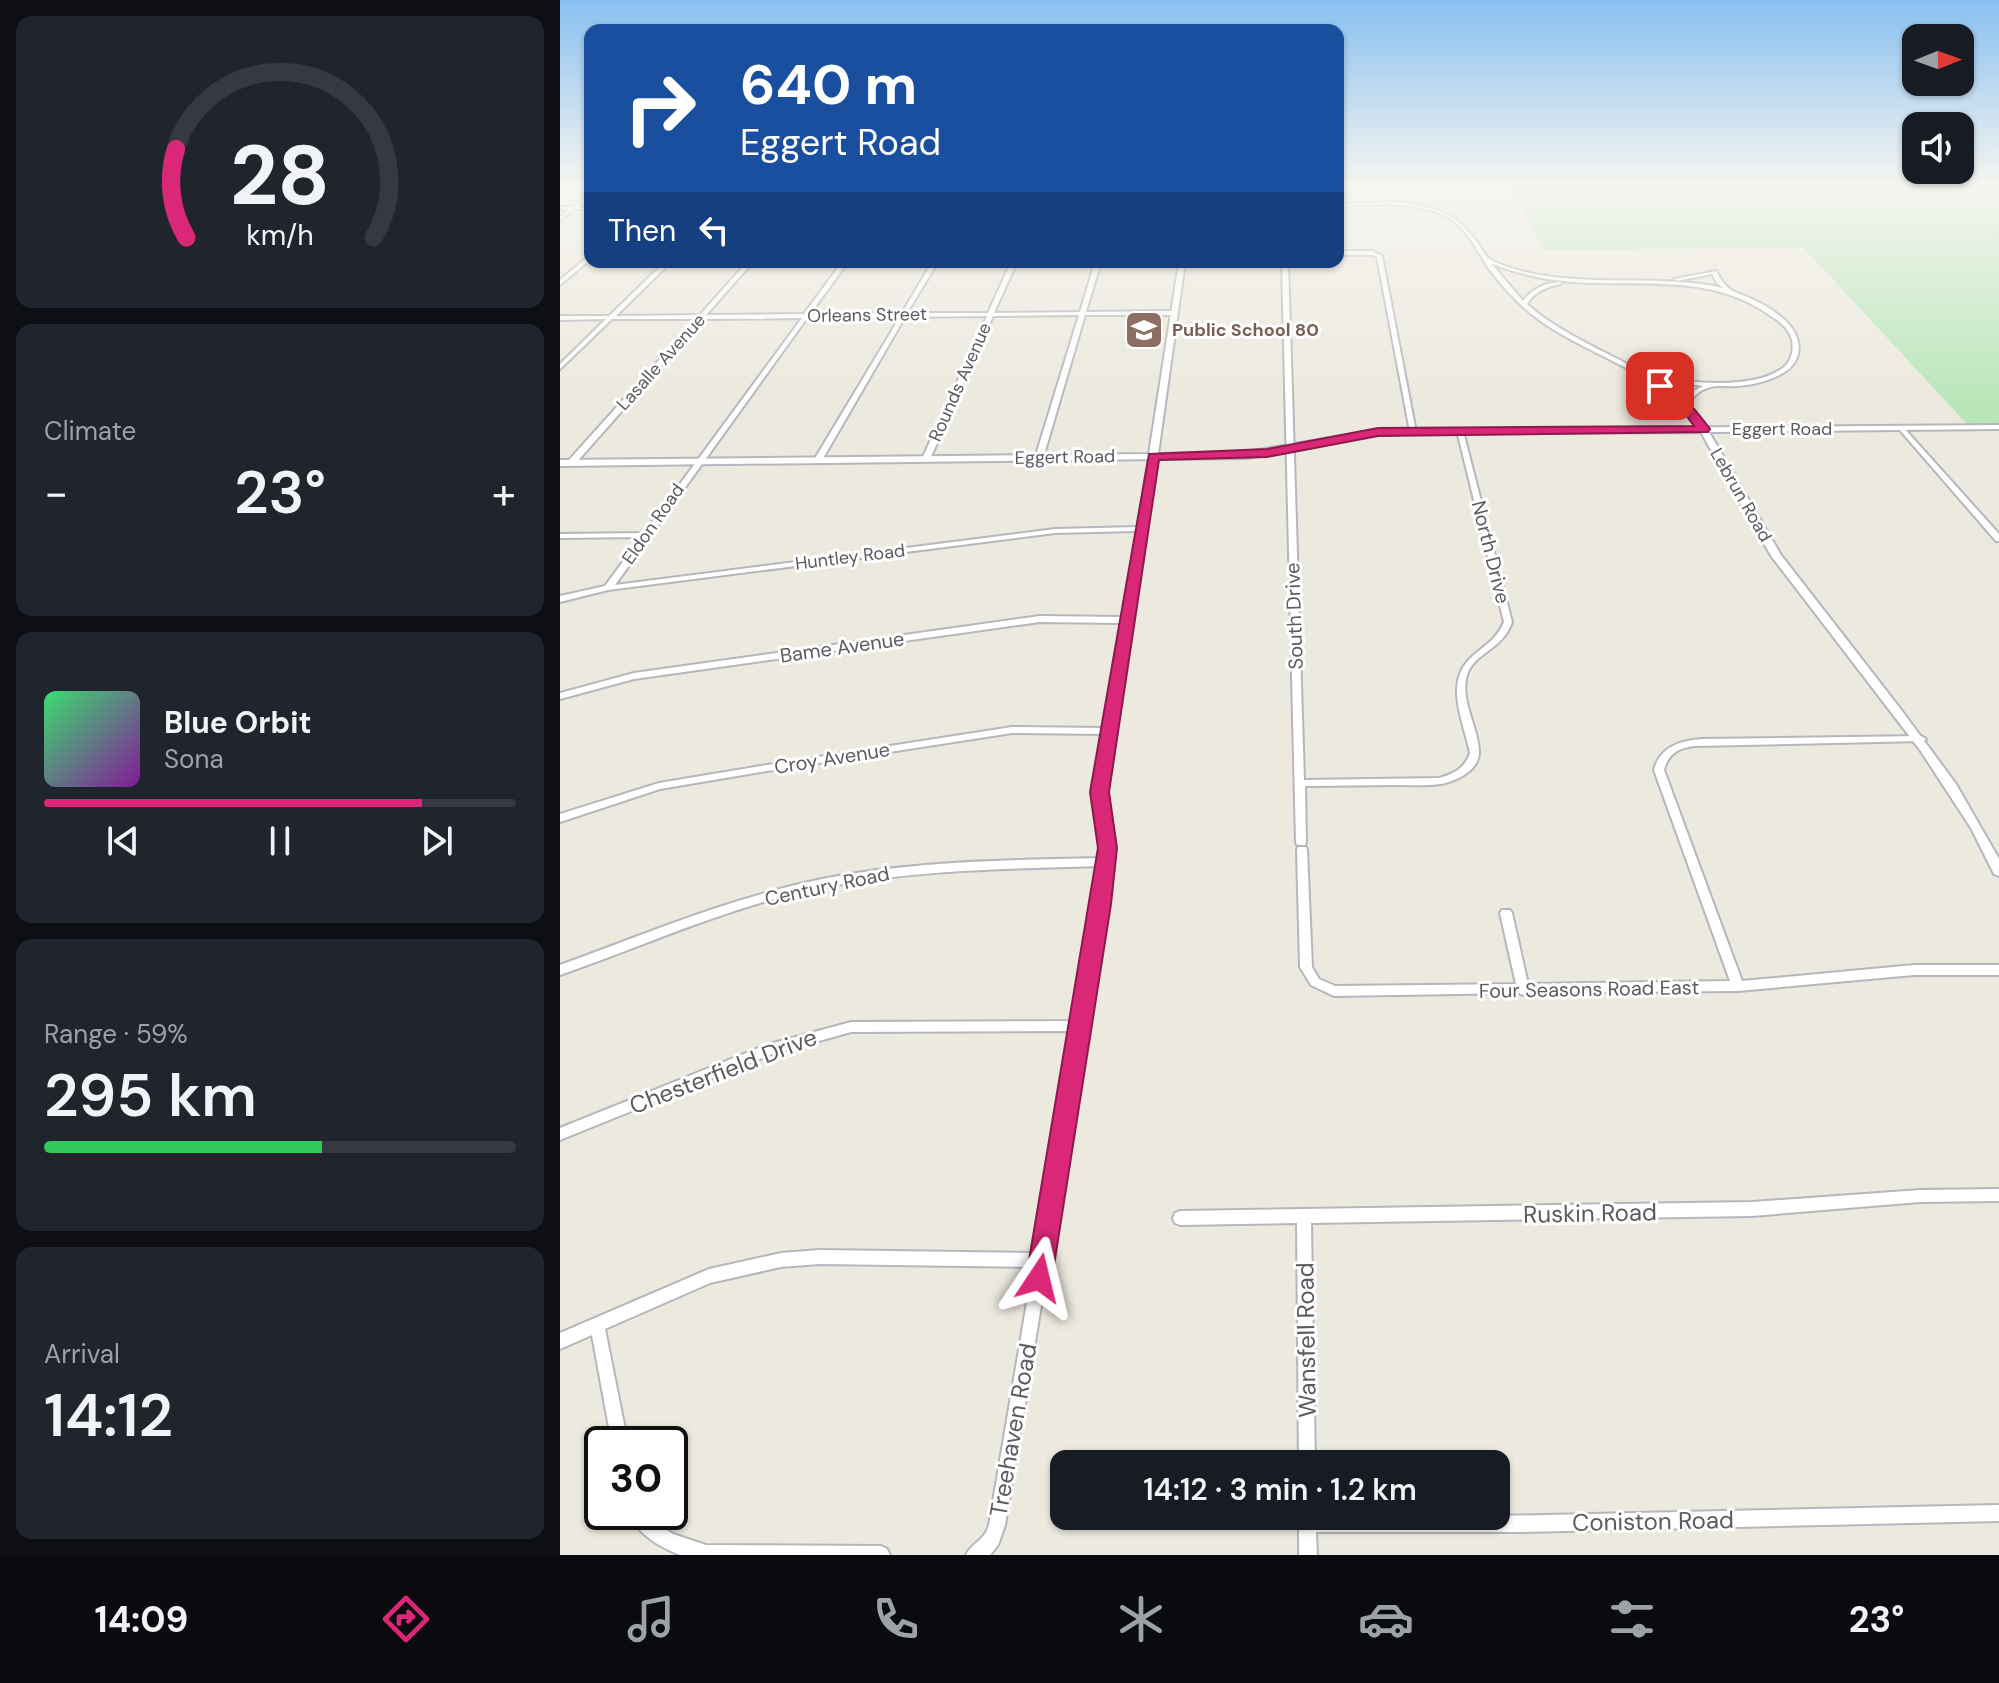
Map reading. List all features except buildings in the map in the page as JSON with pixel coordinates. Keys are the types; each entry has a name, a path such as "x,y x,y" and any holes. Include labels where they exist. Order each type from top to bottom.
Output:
{"street":[{"path":"1373,256 1379,256 1413,432"},
{"name":"Lebrun Road","path":"1483,256 1524,305 1571,339 1640,375 1684,404 1703,429 1777,556 1921,739 1993,850 1999,871"},
{"path":"1487,261 1526,274 1573,281 1656,280 1714,272 1720,284 1735,295"},
{"path":"560,283 584,262"},
{"path":"560,367 662,268"},
{"name":"Lasalle Avenue","path":"572,462 745,268"},
{"name":"Eldon Road","path":"608,588 841,268"},
{"path":"818,460 931,268"},
{"name":"Rounds Avenue","path":"926,459 1011,268"},
{"path":"1039,458 1096,268"},
{"path":"1153,456 1181,268"},
{"name":"South Drive","path":"1285,268 1299,783"},
{"path":"1640,375 1714,385 1761,380 1789,367 1795,357 1795,338 1787,325 1764,308 1735,295 1696,285 1656,280"},
{"path":"1524,305 1536,291 1573,281"},
{"name":"Orleans Street","path":"560,318 1174,313"},
{"path":"1684,404 1690,395 1714,385"},
{"name":"Eggert Road","path":"560,463 1247,455 1354,435 1413,432 1999,427"},
{"path":"1901,428 1999,539"},
{"name":"North Drive","path":"1299,783 1439,781 1461,774 1473,761 1475,753 1461,682 1472,660 1503,636 1508,622 1460,431"},
{"name":"Treehaven Road","path":"980,1552 993,1540 997,1525 1081,1026 1108,848 1100,792 1153,456"},
{"name":"Huntley Road","path":"560,599 608,588 1055,531 1142,529"},
{"path":"560,536 645,535"},
{"name":"Bame Avenue","path":"560,696 634,676 1040,619 1128,620"},
{"name":"Croy Avenue","path":"560,818 659,786 744,772 1012,730 1109,731"},
{"path":"1738,986 1659,770 1664,755 1681,745 1701,742 1921,739"},
{"name":"Four Seasons Road East","path":"1299,783 1306,967 1309,975 1323,988 1344,992 1738,986 1914,970 1999,970"},
{"name":"Century Road","path":"560,970 739,906 821,884 946,865 1106,862"},
{"path":"1506,913 1523,990"},
{"name":"Chesterfield Drive","path":"560,1134 770,1049 851,1027 1081,1026"},
{"name":"Ruskin Road","path":"1180,1218 1752,1209 1920,1196 1999,1195"},
{"name":"Wansfell Road","path":"1304,1217 1307,1450"},
{"path":"560,1341 709,1276 781,1260 819,1257 1042,1260"},
{"path":"597,1324 617,1426"},
{"name":"Coniston Road","path":"1510,1524 1999,1513"},
{"path":"653,1530 661,1539 680,1548 706,1554 881,1555"},
{"path":"1307,1530 1308,1555"}],"green space":[{"path":"1811,256 1999,256 1999,424 1967,424"}],"place":[{"name":"Public School 80","path":"1144,330"}],"route":[{"path":"1039,1278 1101,904 1108,848 1100,792 1102,770 1153,456 1267,453 1378,432 1703,429 1684,404 1660,386"}]}
